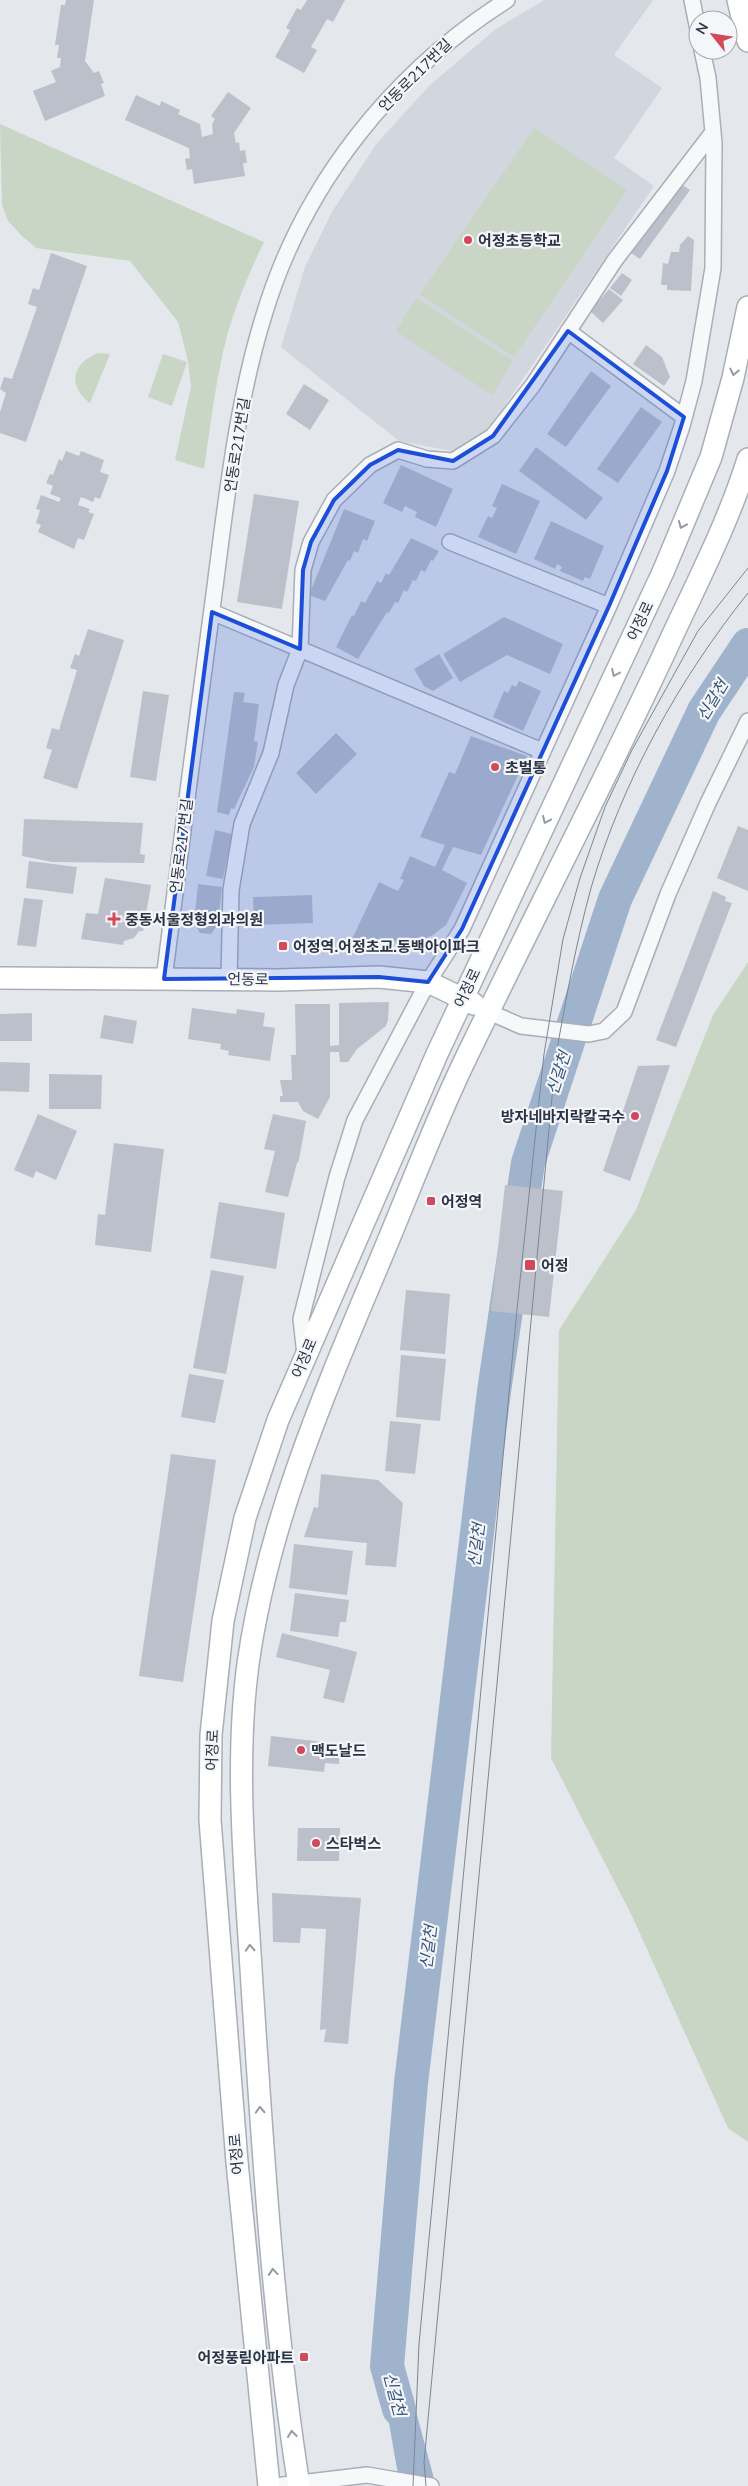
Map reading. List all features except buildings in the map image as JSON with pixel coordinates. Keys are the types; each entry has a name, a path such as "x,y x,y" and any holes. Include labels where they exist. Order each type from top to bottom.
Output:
{"main road":[{"path":"738,0 748,41"},
{"name":"어정로","path":"269,2486 237,2162 210,1820 211,1736 223,1621 245,1518 278,1420 462,998 663,572 711,457 733,378 748,307"},
{"name":"어정로","path":"298,2484 277,2320 263,2153 243,1820 243,1738 248,1667 261,1592 281,1517 320,1401 462,1066 623,742 712,551 748,459"},
{"path":"712,551 748,500"},
{"name":"언동로","path":"0,978 279,980 379,977 428,982 489,1012"},
{"path":"210,1820 243,1820"},
{"path":"258,2386 285,2385"}],"street":[{"name":"언동로217번길","path":"164,979 212,612 248,375 264,315 290,247 319,190 338,160 384,104 449,40 507,0"},
{"path":"305,1356 301,1319 336,1177 355,1120 428,982 462,929 609,606 667,471 684,417 694,381 713,268 715,215 713,132 708,78 704,60"},
{"path":"229,979 231,890 242,824 271,753 286,685 300,649 303,570 311,542 334,500 370,465 398,450 426,458 453,462 493,436 532,385 615,260 713,132"},
{"path":"568,331 684,417"},
{"path":"450,542 609,606"},
{"path":"212,612 542,751"},
{"path":"489,1012 521,1026 589,1034 604,1031 624,1012 668,894 708,803 748,721"},
{"path":"276,2486 367,2475 431,2486"}],"highlighted area":[{"path":"568,331 684,417 667,471 609,606 462,929 428,982 379,977 164,979 212,612 300,649 303,570 311,542 334,500 370,465 398,450 453,461 493,436"}],"shaded area":[{"name":"어정초등학교","path":"544,0 653,0 614,55 662,88 614,158 654,186 489,429 457,452 399,441 281,347 305,267 332,212 377,143 430,85 496,29"}],"green space":[{"path":"0,124 264,242 244,286 228,332 217,383 204,469 175,460 191,387 188,361 178,322 130,261 36,248 8,221 2,205"},
{"path":"534,128 627,190 514,357 420,294"},
{"path":"416,298 513,361 492,395 396,331"},
{"path":"98,353 110,354 90,403 78,389 76,375 78,369 89,357"},
{"path":"163,354 187,362 172,406 148,397"},
{"path":"748,962 748,2142 728,2128 632,1916 551,1758 559,1330 636,1210 713,1015"}],"water":[{"path":"403,2363 436,2486 400,2486 379,2366"}],"waterway":[{"name":"신갈천","path":"399,2409 387,2366 411,2083 494,1391 528,1163 615,899 704,711 748,645"}],"tram line":[{"path":"413,2486 419,2344 517,1309 544,1054 563,939 580,878 605,807 632,750 698,631 748,568"},
{"path":"426,2486 424,2462 556,1055 572,971 591,888 619,809 655,733 676,696 699,660 748,593"}],"place":[{"name":"어정초등학교","path":"468,240"},
{"name":"초벌통","path":"495,767"},
{"name":"중동서울정형외과의원","path":"114,919"},
{"name":"어정역.어정초교.동백아이파크","path":"283,946"},
{"name":"방자네바지락칼국수","path":"635,1116"},
{"name":"어정역","path":"431,1201"},
{"name":"어정","path":"530,1265"},
{"name":"맥도날드","path":"301,1750"},
{"name":"스타벅스","path":"316,1843"},
{"name":"어정풍림아파트","path":"304,2357"}]}
